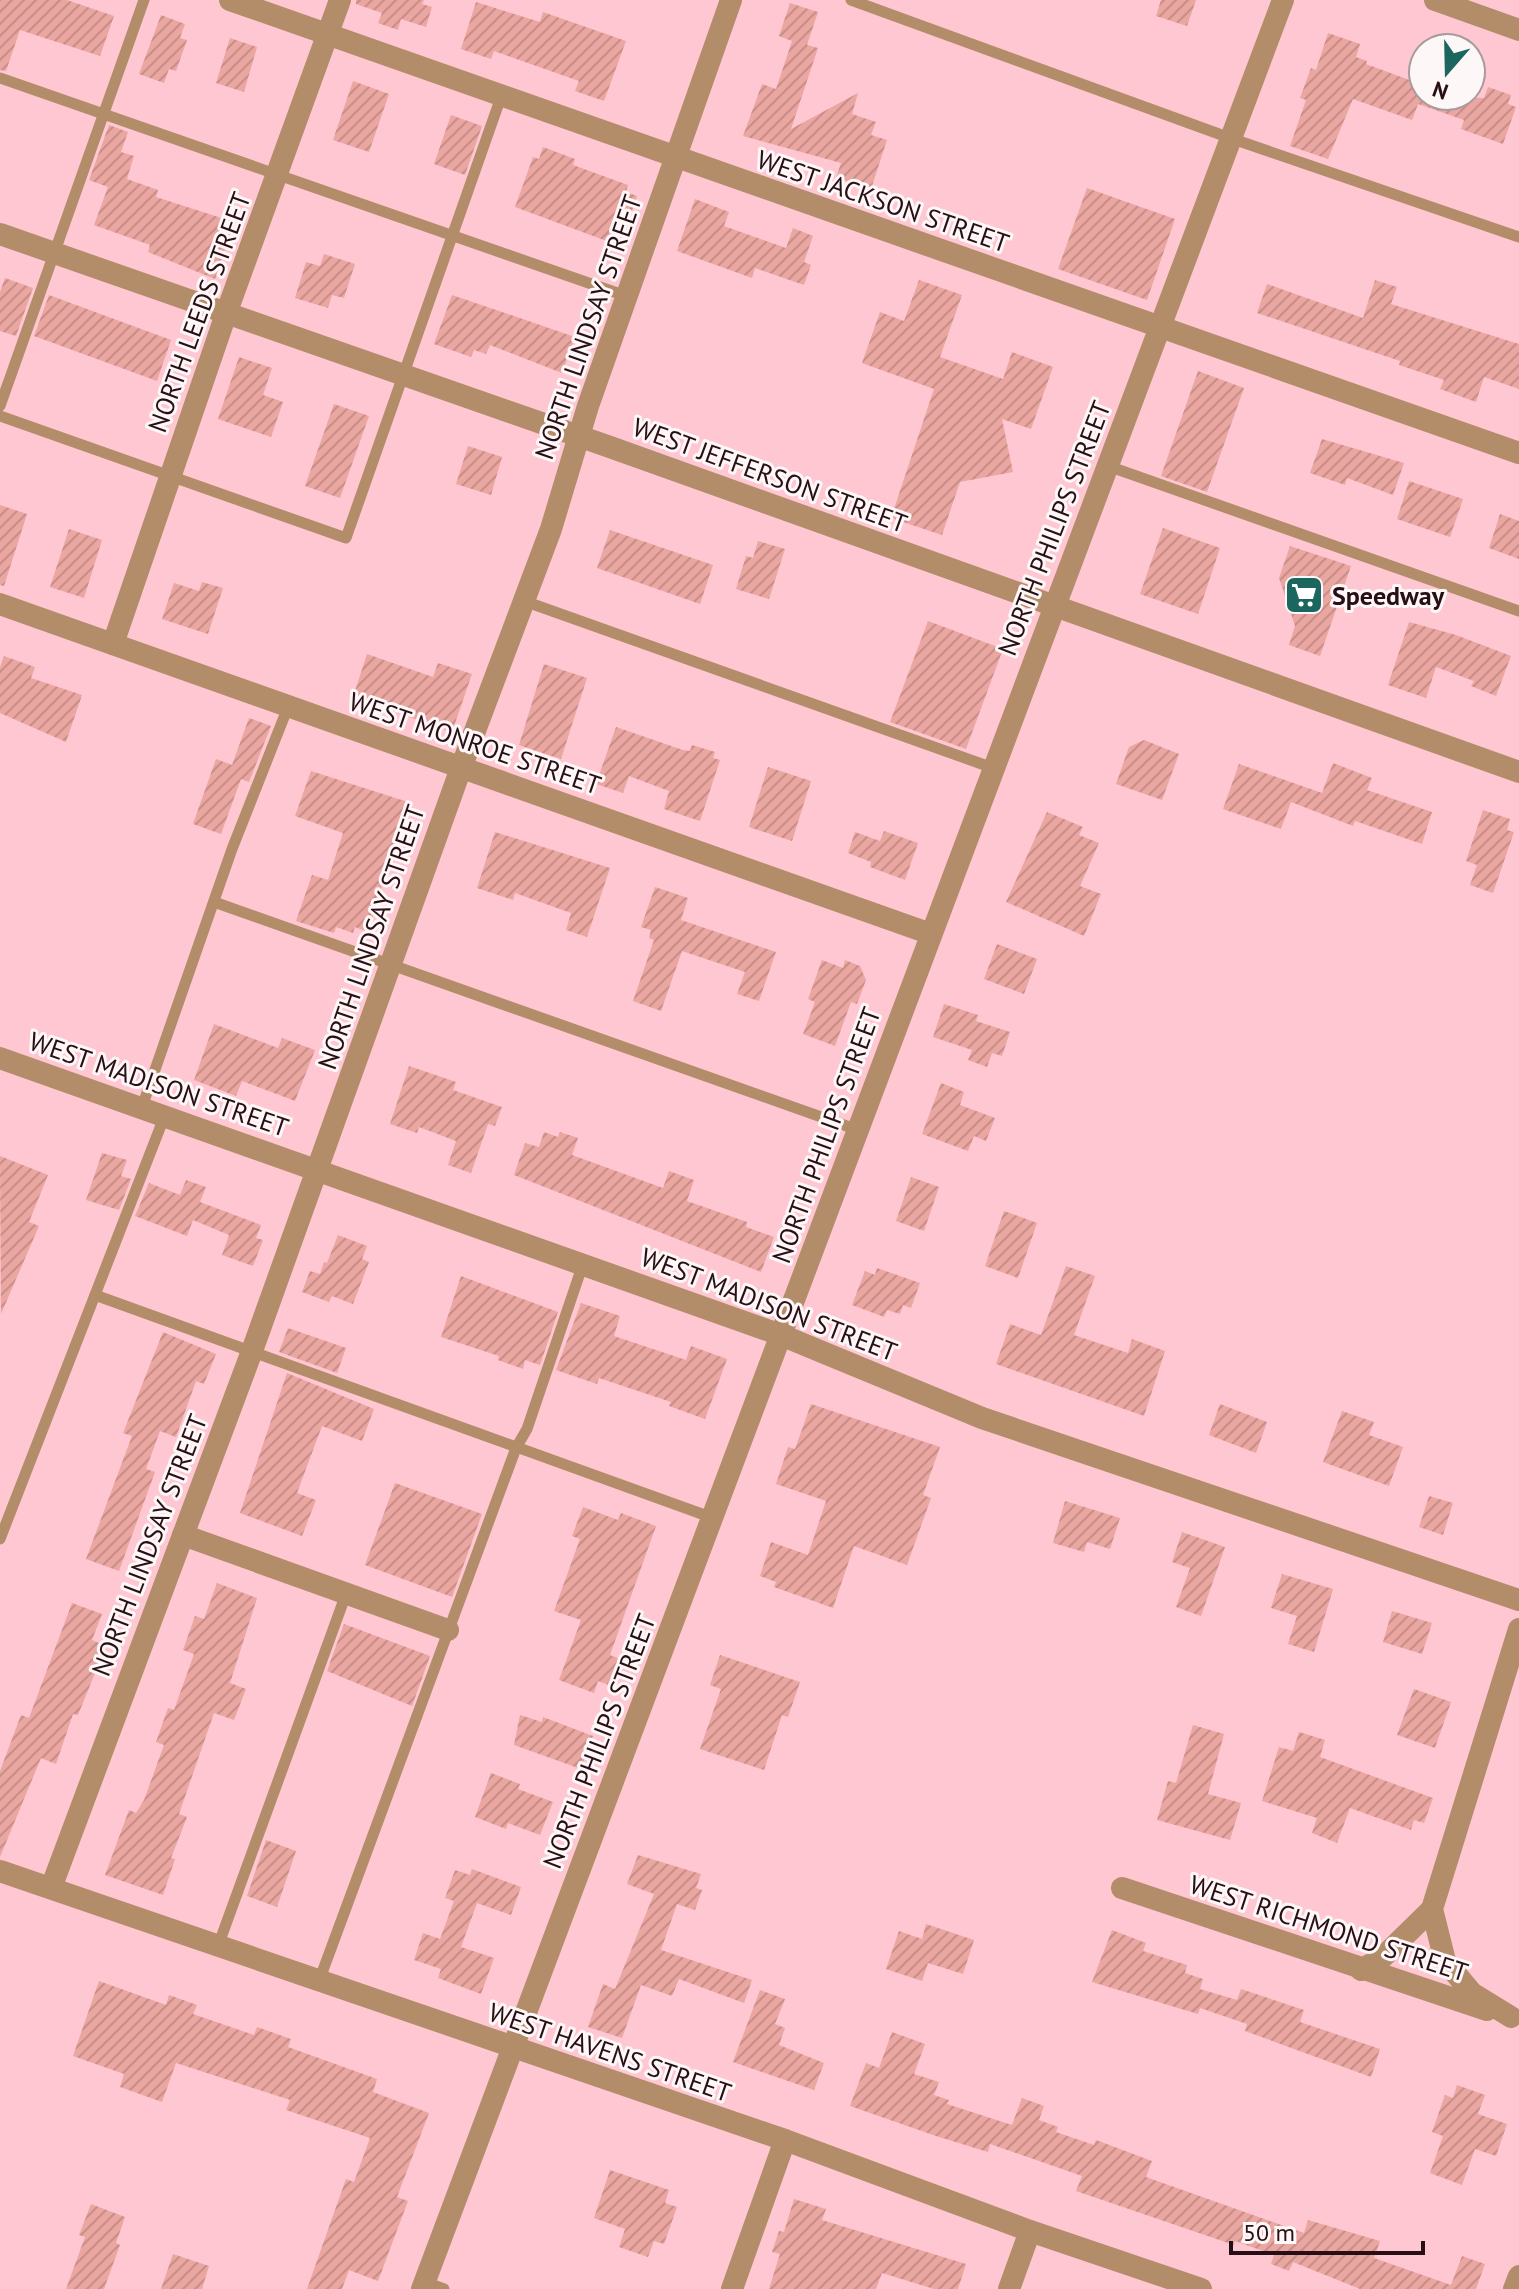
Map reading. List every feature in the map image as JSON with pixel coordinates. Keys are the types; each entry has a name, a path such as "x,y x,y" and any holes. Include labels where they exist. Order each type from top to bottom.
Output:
{"street":[{"name":"WEST JACKSON STREET","path":"230,0 1519,453"},
{"name":"NORTH LEEDS STREET","path":"113,644 226,314 340,0"},
{"name":"NORTH LINDSAY STREET","path":"51,1888 319,1169 461,768 551,529 626,296 731,0"},
{"name":"NORTH PHILIPS STREET","path":"430,2287 513,2048 1283,0"},
{"path":"1435,0 1519,30"},
{"name":"WEST JEFFERSON STREET","path":"0,234 579,436 1519,772"},
{"name":"WEST MONROE STREET","path":"0,604 931,934"},
{"name":"WEST MADISON STREET","path":"0,1058 781,1335 982,1418 1519,1600"},
{"path":"183,1535 448,1630"},
{"path":"1361,1970 1392,1949 1432,1909 1519,1629"},
{"name":"WEST HAVENS STREET","path":"0,1871 785,2140 1030,2231 1201,2289"},
{"name":"WEST RICHMOND STREET","path":"1122,1888 1361,1970 1515,2018"},
{"path":"1432,1909 1445,1961 1472,1993 1515,2018"},
{"path":"732,2289 785,2140"},
{"path":"1009,2289 1030,2231"},
{"path":"1514,2289 1519,2276"}],"lane":[{"path":"0,406 144,0"},
{"path":"851,0 1230,138 1519,237"},
{"path":"0,78 626,296"},
{"path":"0,416 346,538 401,374 501,97"},
{"path":"1108,466 1519,611"},
{"path":"524,601 993,768"},
{"path":"142,1107 214,902 288,707"},
{"path":"214,902 858,1130"},
{"path":"0,1539 165,1115"},
{"path":"318,1981 516,1448 527,1429 583,1264"},
{"path":"95,1295 713,1518"},
{"path":"218,1946 346,1594"}],"building":[{"path":"0,0 67,0 114,16 100,56 20,30 6,71 0,70"},
{"path":"356,0 424,0 422,4 432,7 426,27 401,19 398,30 378,23 382,13 356,4"},
{"path":"1161,0 1196,0 1187,26 1156,16"},
{"path":"476,2 540,22 543,12 626,41 604,101 575,91 579,81 494,51 491,59 461,49"},
{"path":"790,3 818,12 807,45 818,48 791,129 858,93 852,114 876,122 871,135 887,140 871,189 836,178 841,163 743,136 762,84 776,89 792,41 779,36"},
{"path":"161,15 185,24 180,38 187,40 176,71 169,69 164,83 139,74"},
{"path":"1328,33 1360,44 1356,57 1367,61 1366,64 1407,79 1407,112 1415,112 1412,120 1353,99 1328,159 1290,146 1306,100 1300,98 1311,68 1316,70"},
{"path":"230,38 257,47 244,92 216,83"},
{"path":"353,81 389,94 369,152 333,140"},
{"path":"1488,87 1511,95 1508,104 1516,107 1503,144 1461,129 1464,120 1441,112 1487,112"},
{"path":"451,115 482,126 465,175 434,164"},
{"path":"109,125 128,132 121,152 134,156 127,179 158,190 156,197 234,222 215,279 148,252 150,245 94,225 108,187 89,180"},
{"path":"543,147 575,159 573,165 628,185 626,192 637,196 629,220 622,217 612,243 515,207 533,157 539,159"},
{"path":"1087,188 1175,219 1147,300 1058,269"},
{"path":"695,199 729,212 724,226 786,248 793,228 813,236 804,262 811,265 804,285 755,268 752,278 677,251"},
{"path":"324,254 355,264 344,298 332,295 328,308 295,298 306,262 320,266"},
{"path":"5,278 33,288 16,336 0,331 0,292"},
{"path":"919,280 962,295 940,357 1003,379 1012,352 1053,367 1031,429 1002,419 1013,472 960,482 942,535 891,518 934,389 862,363 880,312 904,321"},
{"path":"1375,280 1397,287 1391,304 1519,344 1519,389 1484,377 1476,402 1440,389 1444,380 1399,365 1400,361 1257,313 1267,284 1363,318"},
{"path":"49,295 171,340 157,381 34,336"},
{"path":"452,295 575,337 562,373 490,345 486,354 474,350 471,357 434,344"},
{"path":"239,357 272,368 263,395 283,402 271,437 218,419"},
{"path":"1198,371 1244,388 1207,492 1161,476"},
{"path":"334,404 369,416 340,498 305,486"},
{"path":"1322,439 1404,463 1393,495 1347,478 1345,485 1310,473"},
{"path":"468,446 502,457 491,495 456,484"},
{"path":"1409,481 1463,499 1450,537 1397,519"},
{"path":"0,505 27,514 4,586 0,585"},
{"path":"1500,514 1519,521 1519,559 1489,548"},
{"path":"1163,528 1220,548 1198,614 1140,594"},
{"path":"69,529 102,540 84,598 50,587"},
{"path":"610,530 713,565 700,604 597,568"},
{"path":"758,541 785,549 769,599 736,589 746,556 753,558"},
{"path":"1290,546 1351,566 1320,656 1289,645 1295,626 1279,578"},
{"path":"202,582 223,588 208,634 162,619 174,583 199,591"},
{"path":"928,621 1003,649 966,749 890,722"},
{"path":"1409,622 1456,635 1511,656 1496,696 1471,686 1474,681 1436,667 1426,698 1388,685"},
{"path":"367,654 433,677 438,663 472,674 452,732 353,697"},
{"path":"4,656 35,667 31,678 82,695 66,742 0,713 0,667"},
{"path":"544,664 587,678 561,759 519,745"},
{"path":"249,718 271,726 249,782 241,779 221,834 193,824 216,759 232,765"},
{"path":"616,727 683,750 690,751 692,745 715,752 713,758 720,760 700,821 664,809 669,791 629,776 623,793 596,784"},
{"path":"1144,740 1179,754 1162,800 1116,784 1129,747"},
{"path":"1333,763 1372,778 1367,790 1432,812 1422,844 1355,821 1353,826 1291,802 1281,829 1223,809 1239,764 1322,793"},
{"path":"768,767 811,781 792,841 749,827"},
{"path":"311,771 408,802 368,932 355,927 353,933 336,927 334,933 296,921 312,875 328,880 343,833 295,816"},
{"path":"1483,810 1510,819 1507,830 1514,832 1493,893 1470,885 1477,865 1466,861"},
{"path":"1047,812 1083,827 1079,835 1099,843 1080,886 1101,894 1084,936 1006,902"},
{"path":"884,831 918,843 905,880 870,867 871,862 848,853 855,832 880,841"},
{"path":"495,832 610,868 587,937 566,930 571,913 515,893 513,900 477,888"},
{"path":"655,887 688,898 681,920 776,952 759,1001 737,994 745,972 682,951 661,1011 633,1001 654,940 649,938 651,930 641,927"},
{"path":"997,944 1037,959 1024,994 984,979"},
{"path":"822,960 843,968 845,960 860,966 866,980 857,1004 851,1002 835,1046 803,1034 815,1002 808,999"},
{"path":"944,1004 978,1015 976,1021 1010,1032 1002,1056 992,1053 987,1067 968,1060 972,1050 933,1037"},
{"path":"214,1024 278,1048 282,1038 315,1050 295,1101 242,1081 236,1096 194,1080"},
{"path":"409,1066 456,1082 453,1090 502,1107 495,1126 488,1124 471,1173 448,1165 456,1141 419,1127 417,1133 390,1124"},
{"path":"941,1083 964,1092 960,1105 995,1118 986,1141 974,1136 968,1151 922,1134"},
{"path":"544,1132 558,1137 560,1132 578,1138 572,1155 663,1188 669,1171 694,1180 687,1201 747,1222 746,1227 774,1237 761,1272 514,1175 525,1143 539,1147"},
{"path":"102,1153 127,1160 121,1176 131,1179 119,1210 86,1200"},
{"path":"0,1156 48,1175 29,1222 39,1226 1,1314"},
{"path":"911,1177 939,1187 924,1231 896,1221"},
{"path":"186,1180 206,1187 200,1202 261,1225 256,1238 263,1240 253,1266 222,1255 229,1235 193,1220 187,1236 135,1216 149,1183 180,1195"},
{"path":"1004,1211 1037,1223 1018,1278 985,1266"},
{"path":"338,1235 367,1246 362,1259 369,1262 353,1304 332,1296 329,1302 302,1292 310,1271 320,1274 324,1262 327,1263"},
{"path":"1066,1266 1095,1276 1074,1335 1128,1353 1132,1339 1165,1351 1144,1416 996,1364 1010,1324 1041,1335"},
{"path":"877,1268 920,1283 911,1308 903,1305 900,1314 887,1310 884,1317 852,1305 865,1271 875,1275"},
{"path":"461,1276 558,1312 540,1365 525,1360 523,1369 498,1360 499,1356 441,1337"},
{"path":"581,1303 620,1316 614,1336 686,1360 691,1346 727,1359 705,1419 669,1406 671,1402 599,1378 597,1384 556,1370"},
{"path":"288,1328 346,1348 337,1373 279,1352"},
{"path":"163,1332 216,1354 204,1384 196,1381 176,1437 160,1431 146,1469 155,1472 119,1571 86,1559 132,1436 123,1433"},
{"path":"287,1373 374,1409 362,1441 322,1426 297,1493 316,1500 302,1536 240,1513"},
{"path":"811,1404 940,1447 923,1495 931,1498 907,1565 854,1546 833,1608 774,1587 776,1582 760,1576 771,1542 808,1555 826,1501 776,1484 788,1447 795,1449"},
{"path":"1220,1404 1267,1422 1256,1453 1209,1435"},
{"path":"1342,1411 1374,1422 1369,1435 1403,1447 1389,1486 1323,1462"},
{"path":"395,1483 482,1514 452,1597 365,1565"},
{"path":"1429,1496 1453,1503 1443,1535 1419,1527"},
{"path":"1065,1501 1120,1518 1110,1549 1087,1542 1084,1552 1053,1543"},
{"path":"583,1507 618,1520 621,1513 656,1526 610,1655 620,1659 611,1686 598,1681 594,1693 559,1680 581,1620 554,1611 580,1539 572,1536"},
{"path":"1182,1532 1225,1547 1201,1616 1176,1607 1190,1568 1172,1562"},
{"path":"1282,1574 1333,1589 1314,1652 1288,1644 1297,1616 1271,1608"},
{"path":"217,1583 257,1598 230,1683 246,1689 234,1720 214,1713 179,1814 187,1817 171,1858 175,1859 163,1895 105,1875 129,1810 136,1813 144,1800 164,1745 156,1742 168,1708 174,1710 194,1654 183,1650 195,1616 204,1619"},
{"path":"72,1603 102,1614 92,1640 106,1646 78,1715 73,1714 56,1764 41,1758 0,1857 0,1771 21,1715 29,1718"},
{"path":"1392,1611 1432,1623 1422,1654 1383,1642"},
{"path":"344,1624 430,1656 412,1706 327,1671"},
{"path":"720,1655 800,1682 788,1717 782,1715 764,1770 700,1749 721,1689 710,1685"},
{"path":"1414,1689 1451,1702 1435,1748 1397,1735"},
{"path":"520,1715 542,1722 543,1717 593,1736 581,1769 514,1745"},
{"path":"1193,1725 1224,1734 1208,1794 1241,1803 1230,1840 1157,1820 1168,1781 1176,1783"},
{"path":"1299,1732 1325,1740 1320,1757 1433,1798 1424,1823 1414,1820 1411,1830 1350,1808 1337,1843 1312,1833 1317,1818 1262,1801 1279,1747 1293,1751"},
{"path":"491,1773 520,1784 518,1789 553,1802 540,1835 508,1823 506,1829 475,1817"},
{"path":"266,1840 296,1851 277,1907 247,1896"},
{"path":"638,1855 701,1874 696,1888 702,1890 695,1910 677,1904 661,1950 752,1980 744,2003 679,1979 672,1996 641,1985 622,2038 588,2027 603,1984 615,1989 654,1894 627,1884"},
{"path":"472,1869 521,1887 511,1915 477,1903 461,1947 494,1958 481,1994 438,1978 441,1969 414,1960 423,1933 440,1939 454,1901 445,1898 455,1870 470,1875"},
{"path":"926,1924 974,1940 963,1974 928,1963 922,1981 886,1969 899,1931 922,1939"},
{"path":"1112,1930 1146,1943 1143,1951 1187,1965 1185,1973 1203,1979 1200,1989 1237,2000 1241,1989 1304,2010 1300,2022 1380,2049 1371,2077 1245,2031 1247,2024 1200,2008 1198,2014 1092,1982"},
{"path":"99,1981 166,2005 169,1995 197,2005 193,2014 254,2035 257,2027 291,2039 288,2047 377,2079 373,2092 429,2113 397,2197 408,2201 378,2281 349,2270 342,2289 307,2289 346,2179 354,2182 370,2138 286,2110 290,2100 176,2063 162,2102 120,2087 124,2074 73,2056"},
{"path":"760,1990 785,1999 775,2024 785,2028 779,2045 824,2063 814,2090 733,2062"},
{"path":"892,2032 925,2044 914,2074 939,2082 934,2095 949,2100 947,2104 1012,2125 1022,2098 1044,2106 1039,2120 1058,2127 1056,2132 1094,2145 1096,2140 1152,2161 1146,2177 1304,2233 1308,2220 1380,2241 1374,2258 1451,2285 1462,2256 1485,2264 1476,2289 1360,2289 1293,2262 1289,2271 1271,2264 1274,2255 1235,2241 1234,2245 1076,2191 1082,2176 990,2144 988,2152 850,2106 866,2063 879,2068"},
{"path":"1457,2085 1485,2095 1478,2114 1507,2124 1496,2156 1475,2149 1462,2185 1430,2173 1443,2136 1432,2132 1445,2095 1453,2098"},
{"path":"610,2170 669,2190 665,2203 677,2207 664,2244 654,2241 648,2257 619,2247 625,2229 594,2218"},
{"path":"794,2199 826,2209 822,2220 966,2264 958,2289 934,2289 882,2273 876,2289 769,2289 780,2254 772,2252 779,2231 784,2232"},
{"path":"91,2204 125,2217 116,2243 120,2245 104,2289 66,2289 85,2237 79,2235"},
{"path":"173,2254 209,2266 202,2289 161,2289"}],"place":[{"name":"Speedway","path":"1304,595"}]}
